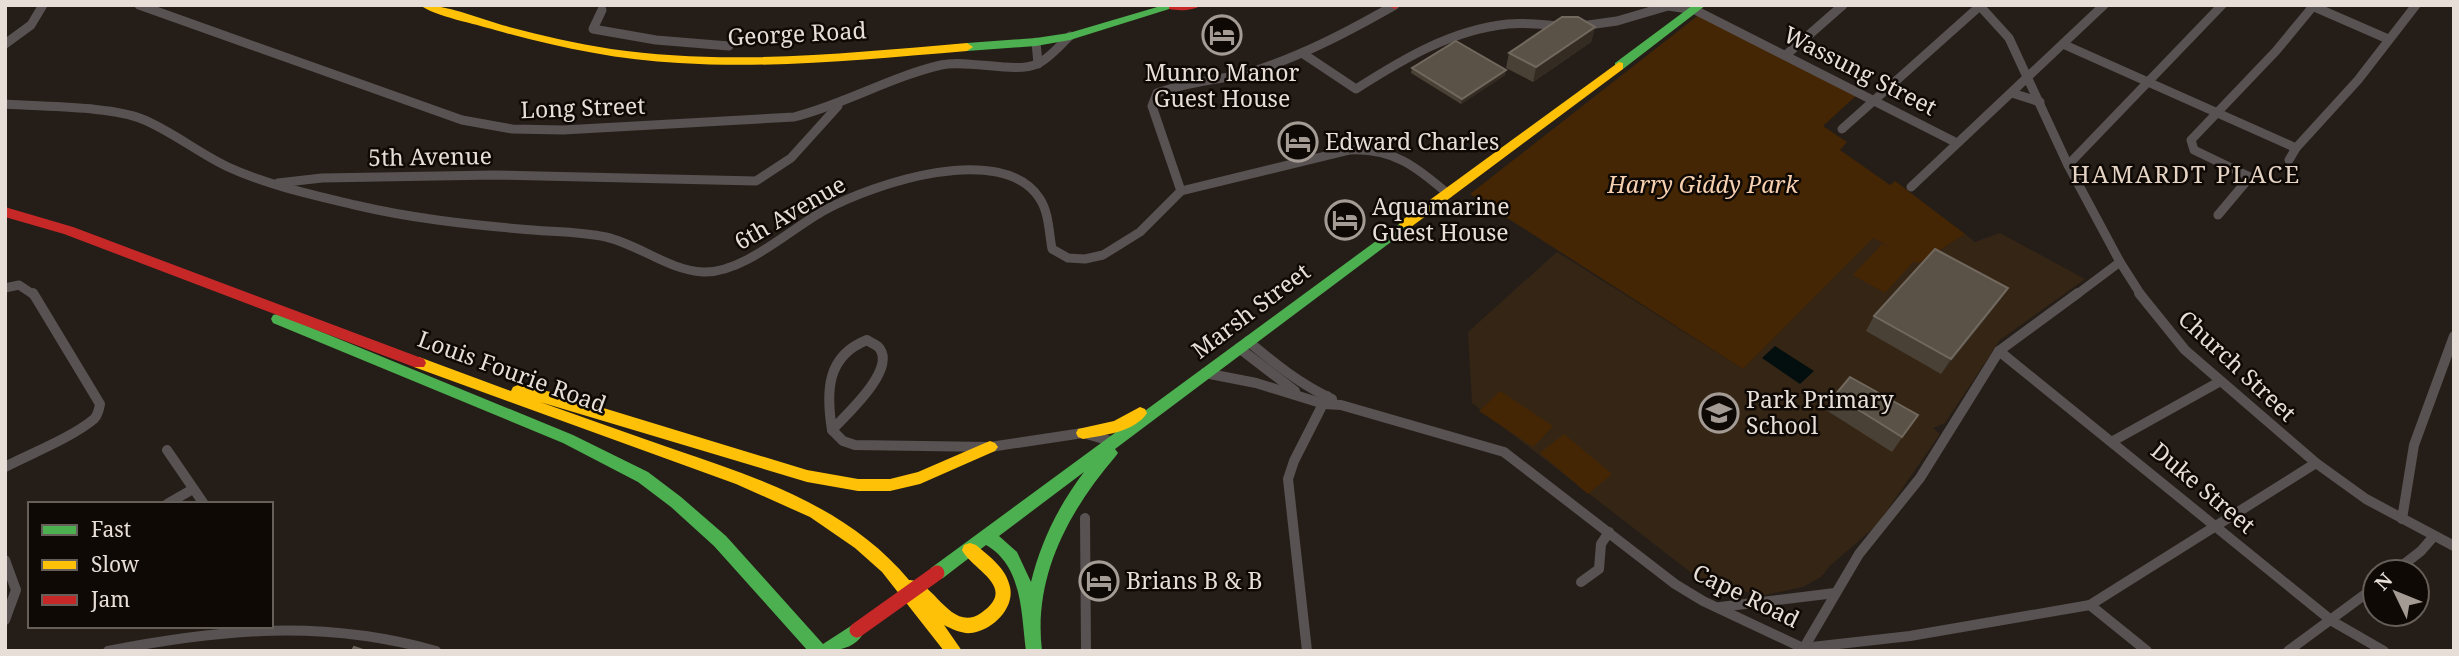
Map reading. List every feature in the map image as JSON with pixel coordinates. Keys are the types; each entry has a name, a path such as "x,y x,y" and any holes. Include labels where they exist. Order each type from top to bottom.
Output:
{"main road":[{"name":"George Road","path":"425,5 531,36 586,48 667,59 733,61 1036,42 1070,36 1175,6 1196,5"},
{"name":"Marsh Street","path":"827,651 970,550 1243,344 1698,8"},
{"name":"Louis Fourie Road","path":"5,212 68,230 458,378 751,483 798,503 842,529 891,570 954,651"},
{"path":"68,230 614,460 681,505 819,651"},
{"path":"458,378 551,398 791,470 856,485 894,484 920,479 948,469 990,447"},
{"path":"1083,433 1117,426 1185,389"},
{"path":"1030,631 1041,564 1056,519 1076,490 1142,421"},
{"path":"986,537 1005,545 1015,556 1022,576 1034,651"},
{"path":"891,570 943,615 960,625 981,624 997,611 1003,588 996,573 970,550"}],"street":[{"path":"5,44 31,25 43,5"},
{"name":"Long Street","path":"139,5 487,127 575,129 774,120 821,111 942,65 963,62 1038,64"},
{"path":"1395,5 1382,9 1302,53 1236,76 1178,86 1157,93 1152,106 1181,191 1350,150 1369,148 1396,153 1448,194"},
{"path":"1786,55 1843,5"},
{"path":"1842,129 1980,5"},
{"name":"Church Street","path":"1980,5 2009,38 2068,165 2120,262 2163,324 2219,382 2316,463 2365,499 2454,546"},
{"path":"1911,187 1955,142 2065,45 2104,5"},
{"path":"2068,165 2222,5"},
{"path":"2289,160 2296,148 2358,80 2416,5"},
{"name":"Wassung Street","path":"1302,53 1351,87 1363,87 1425,47 1496,26 1519,23 1585,26 1617,21 1668,6 1698,8 1955,142"},
{"path":"2218,215 2250,177 2194,150 2191,140 2276,51 2312,6 2388,38"},
{"path":"601,10 593,24 596,30 656,40 729,46"},
{"path":"1038,64 1070,36"},
{"path":"1036,42 1038,64"},
{"path":"2065,45 2296,148"},
{"path":"2012,93 2040,102"},
{"name":"5th Avenue","path":"5,104 107,112 141,118 228,167 274,183 322,178 494,175 756,181 773,173 790,158 840,104"},
{"name":"6th Avenue","path":"274,183 354,205 437,222 605,237 625,242 661,260 709,274 723,273 853,196 940,172 992,170 1006,173 1029,187 1038,195 1043,205 1052,249 1068,260 1090,260 1111,254 1181,191"},
{"name":"Cape Road","path":"1205,373 1326,400 1511,456 1675,584 1803,649 1859,554 1920,478 1999,351 2120,262"},
{"path":"5,288 19,285 33,293 100,404 95,418 5,467"},
{"path":"2402,519 2414,445 2454,335"},
{"path":"832,430 858,402 885,364 885,353 874,342 867,340 847,348 836,365 828,387 828,410 832,430 844,441 855,445 990,447 1083,433 1114,442"},
{"name":"Cape Road","path":"1243,344 1304,397"},
{"name":"Cape Road","path":"1243,344 1326,400"},
{"name":"Duke Street","path":"1999,351 2332,621 2384,651"},
{"path":"2442,364 2454,369"},
{"path":"2113,441 2219,382"},
{"path":"1307,651 1288,479 1294,461 1326,400"},
{"path":"167,450 203,502"},
{"path":"1803,649 1910,636 2090,605 2316,463"},
{"path":"170,502 193,489"},
{"path":"1085,518 1086,651"},
{"path":"1581,582 1599,569 1601,544 1609,532"},
{"path":"2412,558 2434,536"},
{"path":"5,560 18,583 17,598 5,620"},
{"path":"1716,607 1751,605 1835,593"},
{"path":"2288,651 2361,598"},
{"path":"2090,605 2147,651"},
{"path":"108,651 218,630 327,630 415,644 436,651"}],"shaded area":[{"name":"Park Primary School","path":"2000,233 2085,279 2000,340 1945,423 1933,428 1940,434 1877,525 1821,577 1803,587 1765,595 1707,585 1472,403 1468,332 1557,252 1743,369 1873,237 1919,263 1965,234 1975,242"},
{"path":"1775,346 1814,371 1800,384 1762,358"}],"green space":[{"name":"Harry Giddy Park","path":"1700,14 1859,93 1823,126 1847,142 1840,150 1890,185 1895,181 1965,234 1919,263 1914,261 1885,293 1853,275 1882,244 1895,250 1873,238 1743,369 1470,194"},
{"path":"1500,391 1553,426 1533,447 1479,411"},
{"path":"1564,434 1612,474 1588,494 1540,453"}],"building":[{"path":"1562,17 1578,17 1595,27 1536,67 1509,53"},
{"path":"1456,41 1506,70 1462,99 1412,68"},
{"name":"Park Primary School","path":"1935,249 2008,288 1951,359 1874,316"},
{"path":"1850,377 1918,415 1902,437 1835,395"}],"traffic: fast":[{"path":"967,47 1036,42 1070,36 1177,5"},
{"path":"1619,66 1701,5"},
{"path":"937,573 1406,224"},
{"path":"278,319 568,439 643,477 720,541 819,651"},
{"path":"1030,631 1040,578 1054,534 1076,495 1110,453"},
{"path":"986,537 1000,545 1019,570 1028,602 1034,651"},
{"path":"827,651 857,630"}],"traffic: slow":[{"path":"425,5 556,42 678,60 802,60 967,47"},
{"path":"1406,224 1619,66"},
{"path":"419,363 741,479 791,500 839,527 875,554 911,594 954,651"},
{"path":"518,391 551,398 807,476 858,485 890,485 920,478 990,447"},
{"path":"1083,433 1117,426 1140,413"},
{"path":"912,586 942,614 956,622 970,626 985,620 992,615 1001,601 1002,586 993,570 970,550"}],"traffic: jam":[{"path":"1173,7 1196,5"},
{"path":"5,212 68,230 419,363"},
{"path":"857,630 937,573"}],"place":[{"name":"Munro Manor Guest House","path":"1222,35"},
{"name":"Edward Charles","path":"1298,142"},
{"name":"Aquamarine Guest House","path":"1345,220"},
{"name":"Park Primary School","path":"1719,413"},
{"name":"Brians B & B","path":"1099,581"}],"district":[{"name":"HAMARDT PLACE","path":"2186,175"}]}
